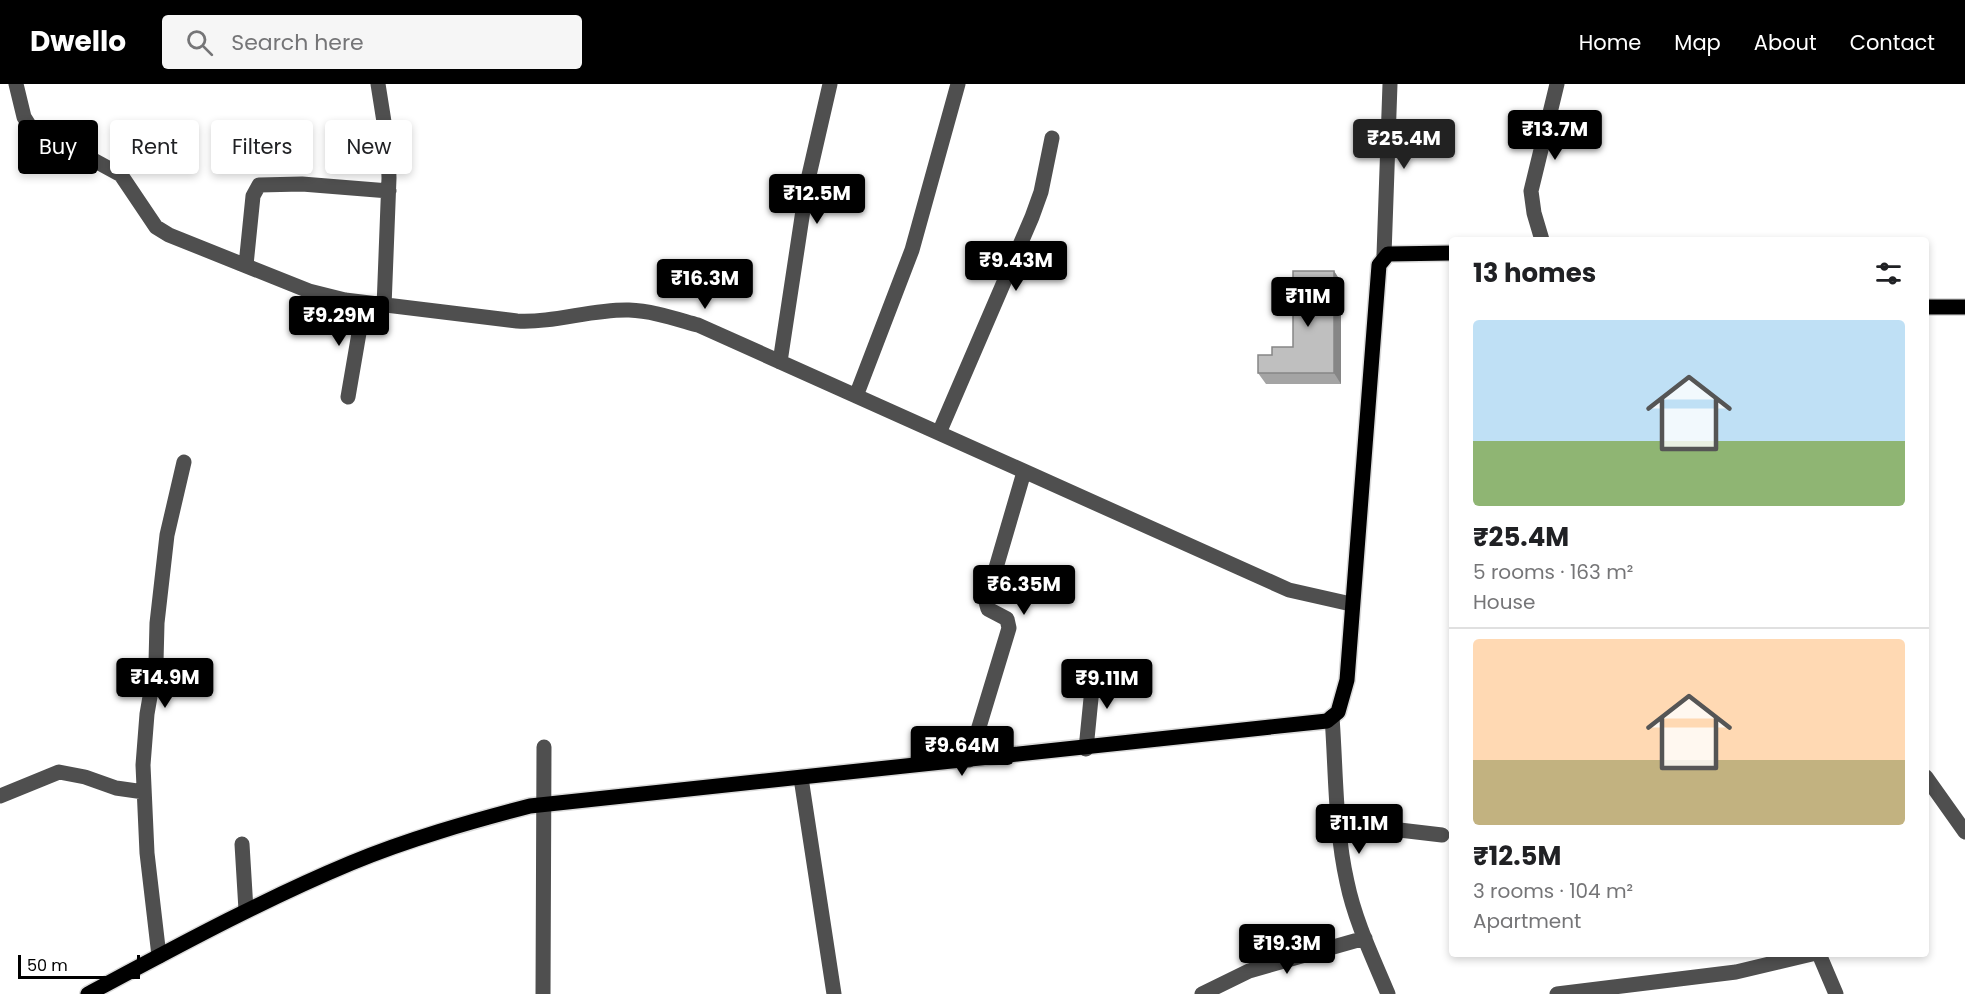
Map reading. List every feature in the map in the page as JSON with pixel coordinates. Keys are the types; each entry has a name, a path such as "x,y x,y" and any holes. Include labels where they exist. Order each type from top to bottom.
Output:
{"main road":[{"path":"88,994 246,910 352,862 437,831 544,804 1318,724 1332,717 1338,711 1347,680 1351,604 1379,265 1384,255 1449,253"},
{"path":"1929,307 1965,307"}],"street":[{"path":"16,84 24,117 42,134 121,175 156,227 169,236 309,291 384,307 538,322 606,311 645,311 698,325 1024,472 1209,552 1289,590 1351,604"},
{"path":"378,84 388,147 389,191 384,307"},
{"path":"780,362 807,184 830,84"},
{"path":"856,396 912,250 958,84"},
{"path":"1384,255 1390,84"},
{"path":"1541,237 1531,191 1557,84"},
{"path":"939,433 1032,217 1041,192 1052,138"},
{"path":"246,265 253,196 259,185 302,184 389,191"},
{"path":"348,397 364,304"},
{"path":"159,956 147,853 144,792 147,714 156,662 157,623 167,534 184,462"},
{"path":"969,760 1009,628 1007,619 988,609 986,602 1024,472"},
{"path":"1086,748 1095,668"},
{"path":"1332,717 1347,884 1365,938 1388,994"},
{"path":"543,994 544,747"},
{"path":"0,796 59,772 85,777 116,788 144,792"},
{"path":"801,778 834,994"},
{"path":"1929,781 1965,832"},
{"path":"1340,823 1442,835"},
{"path":"242,844 246,910"},
{"path":"1202,994 1249,971 1365,938"},
{"path":"1557,994 1736,972 1799,957"},
{"path":"1820,957 1836,994"}],"building":[{"path":"1293,271 1334,271 1334,373 1258,373 1258,355 1272,355 1272,347 1293,347"}]}
